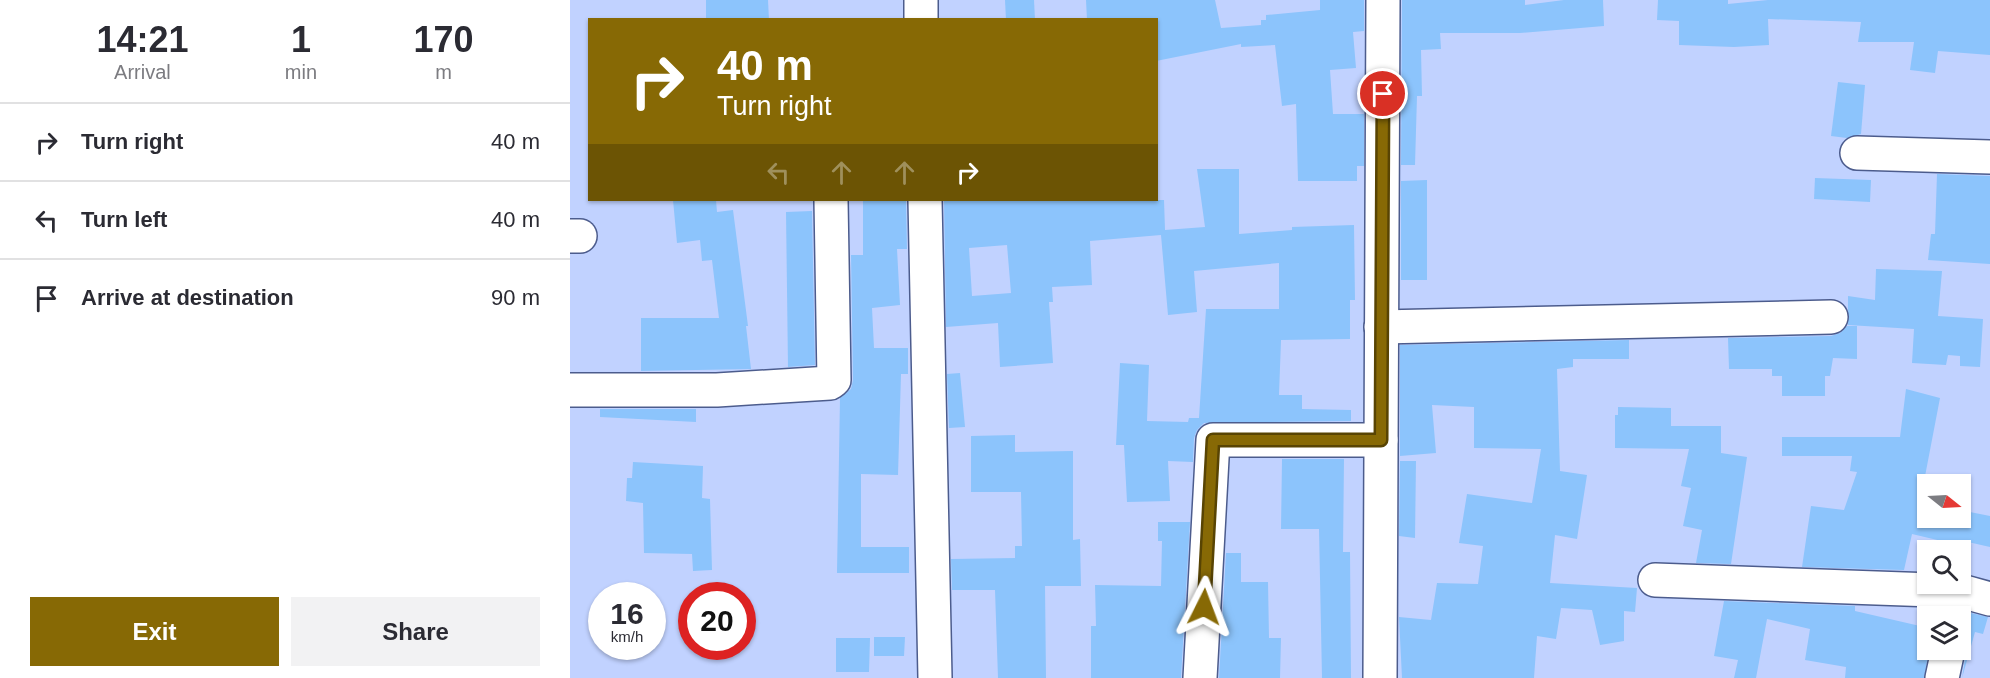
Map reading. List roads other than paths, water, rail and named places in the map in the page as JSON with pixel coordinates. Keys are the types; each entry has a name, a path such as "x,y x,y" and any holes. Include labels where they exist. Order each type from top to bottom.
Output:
{"street":[{"path":"921,0 921,18"},
{"path":"1380,678 1383,0"},
{"path":"1857,153 1990,157"},
{"path":"570,390 717,390 830,383 834,380 831,201"},
{"path":"925,201 935,678"},
{"path":"1382,327 1831,317"},
{"path":"1200,678 1213,440 1381,440"},
{"path":"1655,580 1969,602"},
{"path":"1942,678 1946,660"}]}
